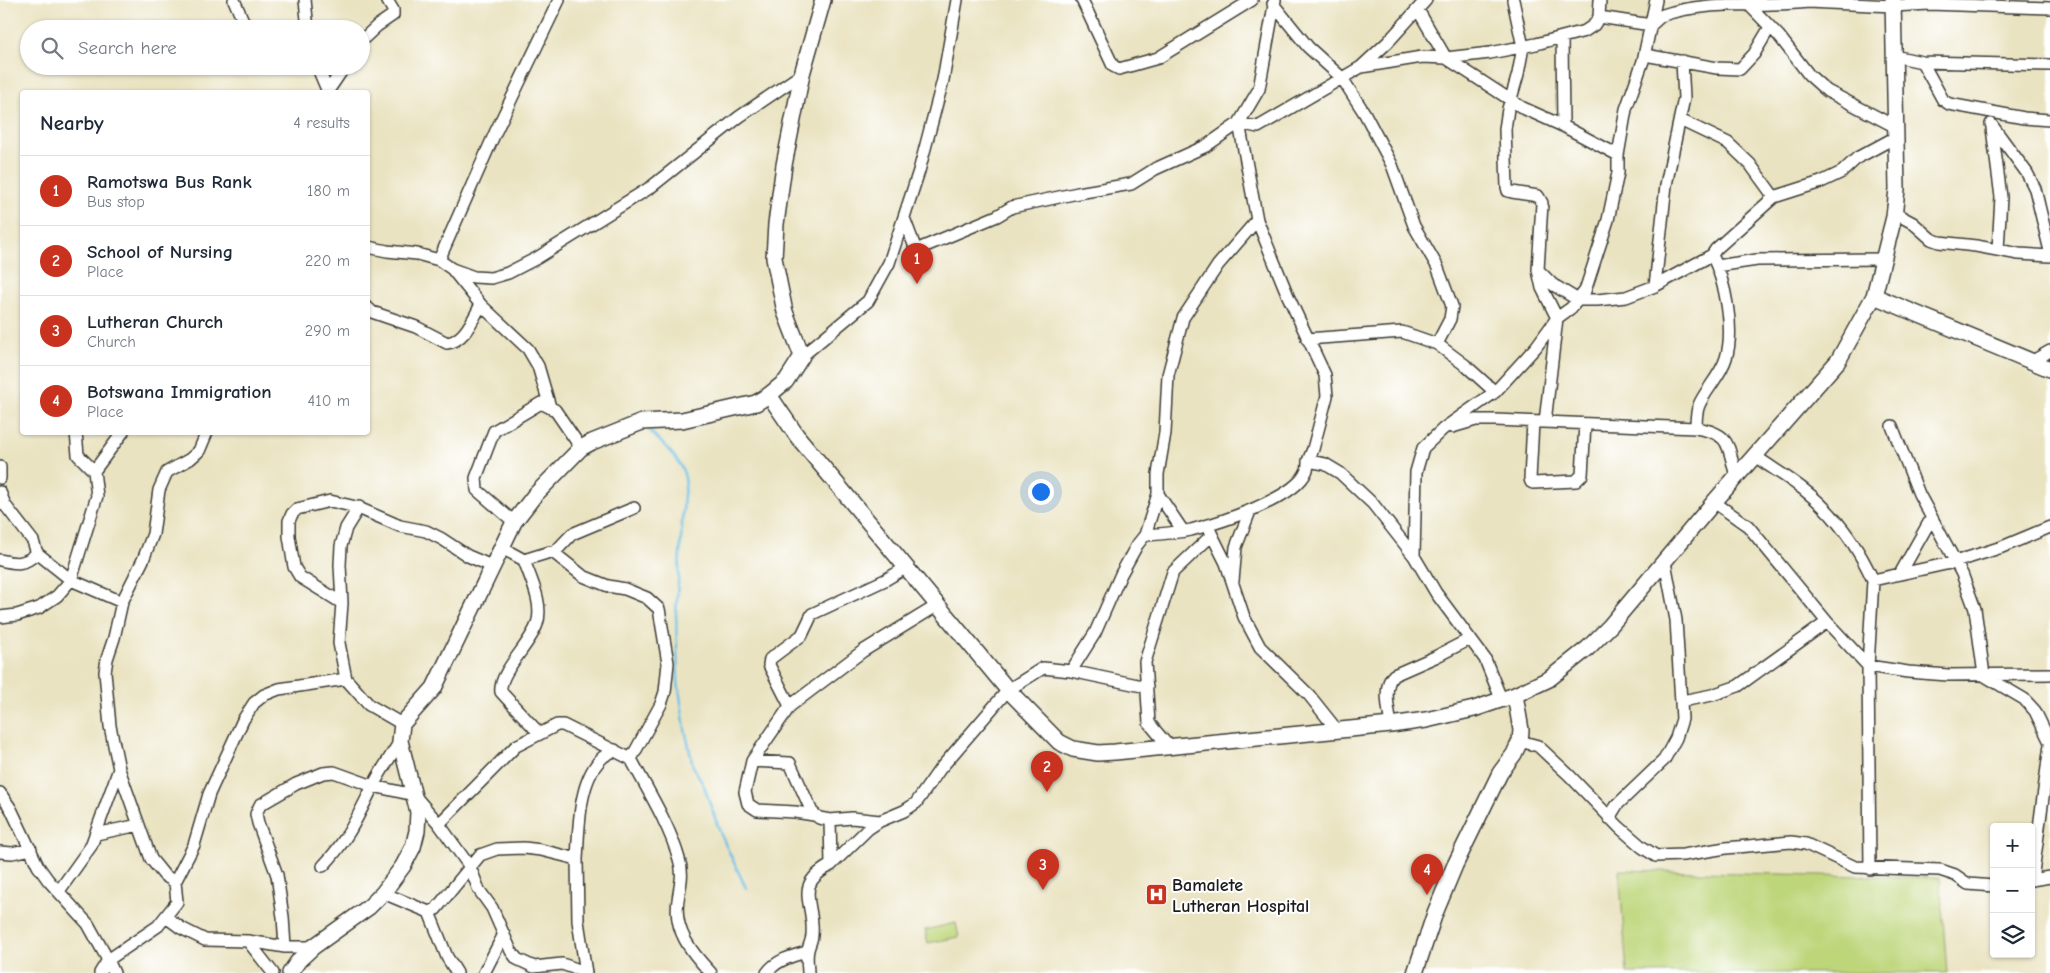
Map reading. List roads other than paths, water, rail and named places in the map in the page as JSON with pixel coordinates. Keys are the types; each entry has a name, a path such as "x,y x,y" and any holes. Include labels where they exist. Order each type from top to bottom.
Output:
{"main road":[{"path":"290,973 299,960 313,947 352,920 383,894 413,848 417,831 418,812 400,741 402,724 434,688 494,567 514,522 534,496 581,448 642,422 682,420 762,399 786,381 802,356 785,312 774,258 776,224 784,166 802,74 823,0"},
{"path":"762,399 793,431 1008,690 1059,742 1073,749 1098,753 1170,748 1390,725 1426,720 1508,698 1549,679 1588,648 1610,626 1736,476 1838,361 1874,296 1894,217 1897,189 1893,3"},
{"path":"1874,296 2050,369"},
{"path":"786,381 786,416 793,431"},
{"path":"1416,973 1435,913 1455,865 1500,773 1514,754 1520,740 1521,730 1508,698"}],"street":[{"path":"234,0 243,20"},
{"path":"305,0 307,20"},
{"path":"370,33 393,16 393,10 387,0"},
{"path":"439,260 495,133 558,0"},
{"path":"802,356 868,301 889,263 904,218 943,80 957,0"},
{"path":"1082,0 1113,66 1119,69 1158,58 1246,6 1252,0"},
{"path":"1239,123 1258,127 1361,67 1388,42 1426,0"},
{"path":"1513,0 1523,47 1505,129 1507,187 1508,191 1538,196 1542,203 1538,270 1542,288 1557,318 1531,482 1576,481 1580,479 1582,475 1585,424"},
{"path":"1414,556 1416,472 1423,448 1443,429 1495,392 1536,347 1557,318 1571,308 1585,291 1608,220 1618,173 1618,155 1626,109 1645,55 1656,0"},
{"path":"1361,67 1422,57 1446,58 1523,47 1585,31 1594,25 1599,17 1597,1"},
{"path":"1651,25 1661,16 1682,10 1749,3 1807,1 2050,8"},
{"path":"904,218 916,250 997,216 1012,207 1130,184 1155,169 1206,146 1239,123 1259,88 1274,2"},
{"path":"1274,2 1308,47 1342,78 1392,165 1414,226 1437,266 1452,306 1450,319 1437,344"},
{"path":"2033,7 2050,2"},
{"path":"1696,428 1699,405 1726,358 1730,334 1726,305 1715,260 1716,248 1774,197 1820,182 1842,172 1858,158 1896,132 1827,91 1809,75 1779,36 1749,3"},
{"path":"1418,10 1446,58 1511,100 1618,155"},
{"path":"1599,17 1651,25"},
{"path":"1645,55 1717,68 1740,69 1754,54 1770,27"},
{"path":"1562,37 1563,126"},
{"path":"1894,56 1922,62 2050,65"},
{"path":"1655,286 1666,185 1684,98 1682,61"},
{"path":"1922,62 1943,100 1949,104 2024,118 2050,120"},
{"path":"452,269 474,276 491,278 508,273 537,258 651,187 739,117 802,74"},
{"path":"321,75 327,90"},
{"path":"329,90 339,75"},
{"path":"1990,112 2001,197 1998,250"},
{"path":"1680,120 1728,143 1750,164 1774,197"},
{"path":"1145,535 1209,530 1276,498 1299,483 1306,472 1317,436 1326,396 1325,375 1269,253 1257,220 1239,123"},
{"path":"1991,124 2027,173 2035,189 2050,251"},
{"path":"1894,217 1900,216 1913,223 1931,239 1939,242 1976,246 2019,254 2050,256"},
{"path":"1071,671 1094,633 1136,545 1145,535 1158,494 1158,474 1165,432 1168,375 1183,318 1218,265 1257,220"},
{"path":"370,247 387,251 417,254 439,260 452,269 481,305 528,349 534,357 550,407"},
{"path":"1538,270 1552,284 1578,300 1626,297 1715,260 1883,259"},
{"path":"370,310 416,327 447,343 457,341 481,305"},
{"path":"1307,339 1402,332 1437,344 1495,392"},
{"path":"2031,362 2050,351"},
{"path":"514,522 476,490 476,478 494,432 541,403 555,410 581,448"},
{"path":"1443,429 1476,420 1696,428 1712,431 1723,437 1728,444 1736,476"},
{"path":"1892,426 1900,451 1931,519 1955,562 1975,609 1984,675"},
{"path":"2,615 17,615 39,608 57,596 71,580 96,496 94,471 78,454 76,435"},
{"path":"94,471 121,435"},
{"path":"175,882 164,875 151,859 119,769 110,726 105,672 122,602 143,560 153,534 159,490 167,472 190,459 199,451 206,435"},
{"path":"1754,456 1803,489 1832,516 1853,543 1873,580 1868,666 1870,868"},
{"path":"1308,461 1325,464 1350,480 1373,504 1414,556 1436,592 1485,659 1508,698"},
{"path":"0,467 0,478"},
{"path":"0,492 5,505 34,541 38,553 71,580 122,602"},
{"path":"1158,494 1183,531"},
{"path":"342,603 300,577 294,567 289,536 292,514 297,509 311,504 330,501 359,507 400,526 426,531 468,556 494,567"},
{"path":"1714,502 1748,526 1827,622 1868,666 1908,672 1984,675 2050,674"},
{"path":"359,507 346,528 341,546 342,603 338,643 346,679 369,705 402,724"},
{"path":"554,553 572,534 634,508"},
{"path":"1233,585 1236,546 1250,511"},
{"path":"1900,574 1931,519"},
{"path":"1873,580 1955,562 2002,547 2050,527"},
{"path":"1209,530 1226,563 1244,617 1260,647 1309,695 1337,730"},
{"path":"1170,748 1149,722 1145,662 1173,572 1209,530"},
{"path":"502,548 524,560 537,599 538,624 504,677 501,687 504,696 539,733"},
{"path":"524,560 550,552 554,553 583,576 647,598 659,609 668,663 666,692 631,760"},
{"path":"0,560 22,563 30,560 38,553"},
{"path":"1609,818 1617,805 1664,760 1676,738 1682,719 1676,620 1665,562"},
{"path":"790,706 769,665 770,659 802,635 812,614 885,580 907,567"},
{"path":"880,820 852,818 830,820 795,812 757,810 748,804 745,792 752,761 790,706 863,651 938,605"},
{"path":"1682,701 1712,695 1738,686 1827,622"},
{"path":"1390,725 1387,688 1389,679 1470,639"},
{"path":"808,973 807,952 812,935 808,893 810,880 817,872 831,865 880,820 904,811 916,803 940,769 1008,690 1043,668 1071,671 1147,687"},
{"path":"1984,675 2024,700 2035,711 2050,744 2034,868"},
{"path":"100,973 108,960 158,926 177,902 175,882 194,845 209,794 243,720 254,703 264,695 278,689 346,679"},
{"path":"439,824 507,754 524,740 560,724 615,750 631,760 667,828 680,860 682,873 677,922 684,940 709,972"},
{"path":"1520,740 1538,746 1569,775 1609,818 1642,847 1656,856 1682,855 1791,842 1806,844 1855,867 1940,870 1955,875 1968,884 1990,886"},
{"path":"323,866 340,848 373,786 400,741"},
{"path":"285,947 277,875 256,814 260,805 296,784 323,772 345,775 373,786 414,795 439,824 470,867 479,890 492,908 511,951 517,959 534,966 562,964 585,972 578,921 577,859 581,805 589,780 602,757 615,750"},
{"path":"752,761 790,763 814,815"},
{"path":"59,891 92,846 119,769"},
{"path":"0,793 11,809 38,866 88,924 114,973"},
{"path":"830,820 831,865"},
{"path":"96,834 139,825"},
{"path":"383,894 429,912 436,910 480,855 497,849 509,848 541,850 577,859"},
{"path":"0,852 12,853 31,849"},
{"path":"2035,880 2050,877"},
{"path":"429,912 447,957 457,973"},
{"path":"166,917 205,940 248,941 285,947 313,947"},
{"path":"484,973 504,934"},
{"path":"248,941 273,973"},
{"path":"767,973 771,967 782,961 807,952"}],"waterway":[{"path":"650,431 676,459 681,467 686,484 676,613 678,682 685,729 693,766 704,786 721,835 746,888"}],"place":[{"name":"Ramotswa Bus Rank","path":"917,284"},
{"name":"School of Nursing","path":"1047,792"},
{"name":"Lutheran Church","path":"1043,890"},
{"name":"Bamalete Lutheran Hospital","path":"1156,895"},
{"name":"Botswana Immigration","path":"1427,895"}]}
